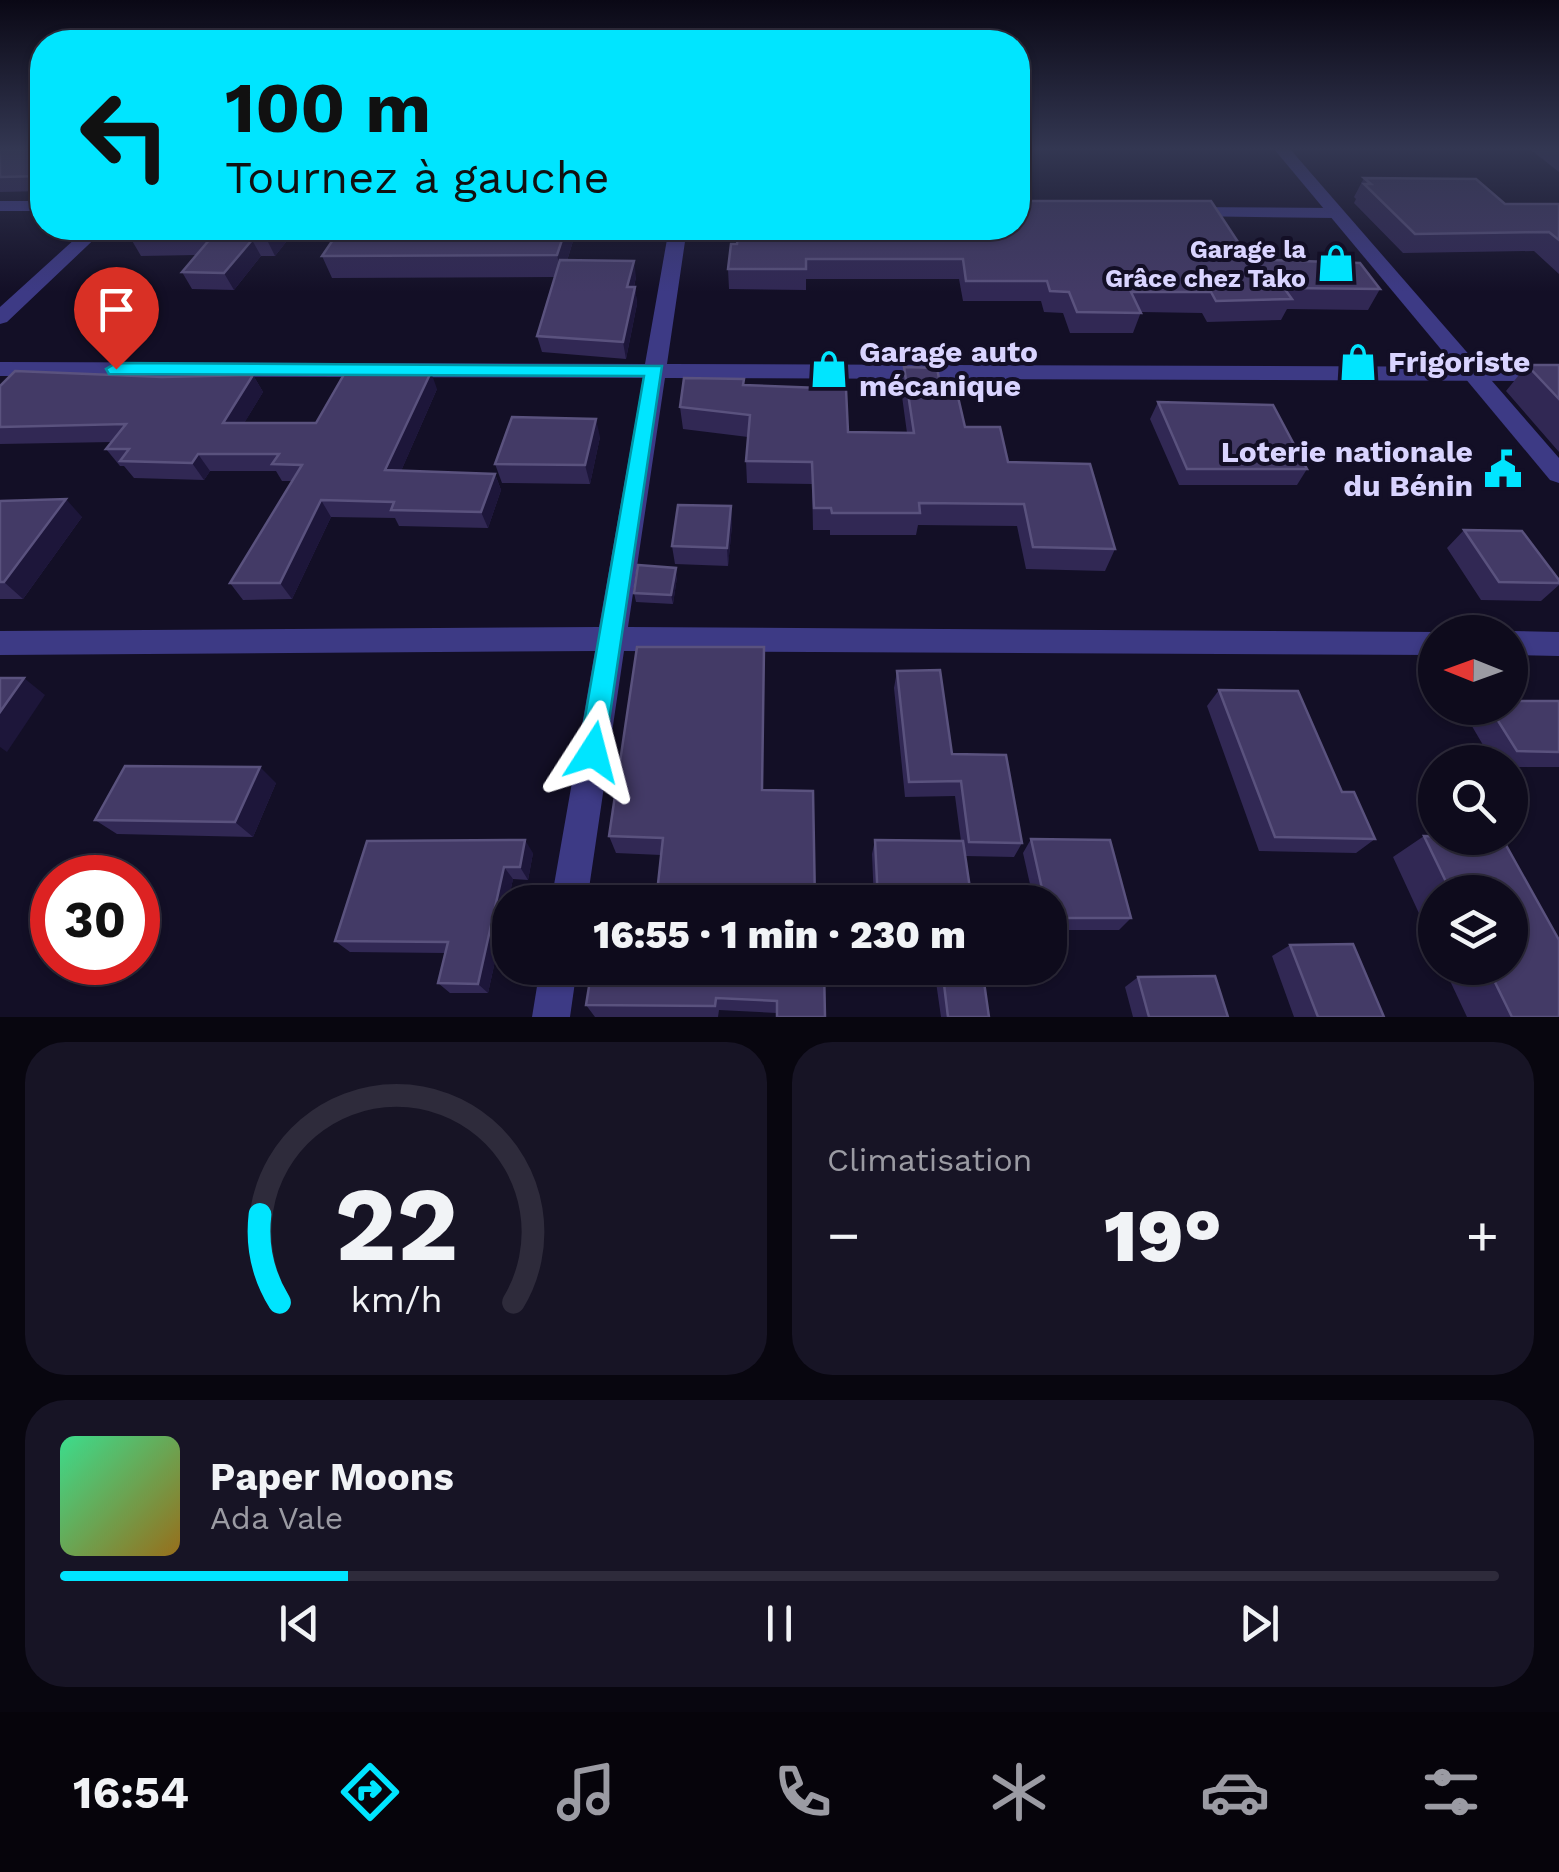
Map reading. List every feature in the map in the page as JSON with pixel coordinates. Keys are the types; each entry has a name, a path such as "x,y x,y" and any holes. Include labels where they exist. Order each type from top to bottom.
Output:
{"street":[{"path":"1322,196 1559,474"},
{"path":"0,206 30,206"},
{"path":"1156,211 1336,213"},
{"path":"0,318 84,240"},
{"path":"572,885 676,240"},
{"path":"0,369 1559,374"},
{"path":"0,643 612,639 1418,643"},
{"path":"1528,644 1559,644"},
{"path":"551,1017 556,985"}],"building":[{"path":"1377,196 1496,196 1505,204 1559,204 1559,240 1549,232 1415,234"},
{"path":"1030,201 1211,201 1240,245 1262,245 1272,260 1360,263 1380,289 1284,288 1292,299 1216,301 1211,292 1131,292 1141,313 1077,312 1069,292 1050,291 1047,281 966,281 963,259 806,259 806,269 728,269 731,244 737,244 738,240 1030,240"},
{"path":"209,240 252,240 224,273 182,272"},
{"path":"333,240 562,240 557,255 322,256"},
{"path":"560,260 634,261 627,287 635,287 623,342 537,336"},
{"path":"1527,365 1559,365 1559,399"},
{"path":"904,367 937,368 940,384 955,384 965,427 1000,427 1008,462 1090,464 1115,549 1033,547 1024,504 919,503 920,513 832,513 831,508 814,508 812,462 746,461 750,415 680,407 684,378 744,379 743,385 846,389 848,432 914,433"},
{"path":"15,371 162,377 253,375 223,423 316,423 346,371 431,372 385,470 495,474 481,512 391,510 394,502 321,500 280,583 230,583 302,465 272,464 279,454 198,454 192,463 120,461 129,449 106,449 126,424 0,427 0,386"},
{"path":"1158,402 1273,405 1307,469 1187,469"},
{"path":"512,417 596,419 585,465 495,464"},
{"path":"66,499 4,582 0,582 0,501"},
{"path":"678,505 731,506 727,548 672,546"},
{"path":"1464,530 1522,531 1559,583 1499,582"},
{"path":"638,565 676,568 671,595 634,593"},
{"path":"637,647 764,647 762,790 813,791 815,885 658,885 663,838 609,836"},
{"path":"940,670 952,754 1006,755 1022,843 969,842 961,781 909,782 897,671"},
{"path":"0,678 24,678 0,712"},
{"path":"1219,690 1298,691 1342,792 1354,792 1375,839 1275,837"},
{"path":"1528,701 1559,701 1559,752 1528,751 1528,745 1513,745 1501,725 1528,725"},
{"path":"125,766 260,767 235,822 95,820"},
{"path":"1031,839 1110,840 1131,918 1067,918 1067,885 1041,885"},
{"path":"525,840 520,867 504,867 500,885 492,885 492,921 478,984 438,983 448,942 335,941 367,841"},
{"path":"875,840 963,841 969,885 877,885"},
{"path":"1433,855 1512,855 1523,875 1443,875"},
{"path":"1528,885 1559,940 1559,1017 1512,1017 1496,985 1528,985"},
{"path":"1353,944 1384,1017 1318,1017 1290,945"},
{"path":"1215,976 1228,1017 1149,1017 1138,977"},
{"path":"589,985 824,985 825,1017 777,1017 777,1001 716,998 715,1006 586,1005"},
{"path":"944,985 984,985 989,1017 948,1017"}],"place":[{"name":"Garage la Grâce chez Tako","path":"1336,263"},
{"name":"Frigoriste","path":"1358,362"},
{"name":"Garage auto mécanique","path":"829,369"},
{"name":"Loterie nationale du Bénin","path":"1503,469"}],"route":[{"path":"116,369 655,370 593,752"}]}
